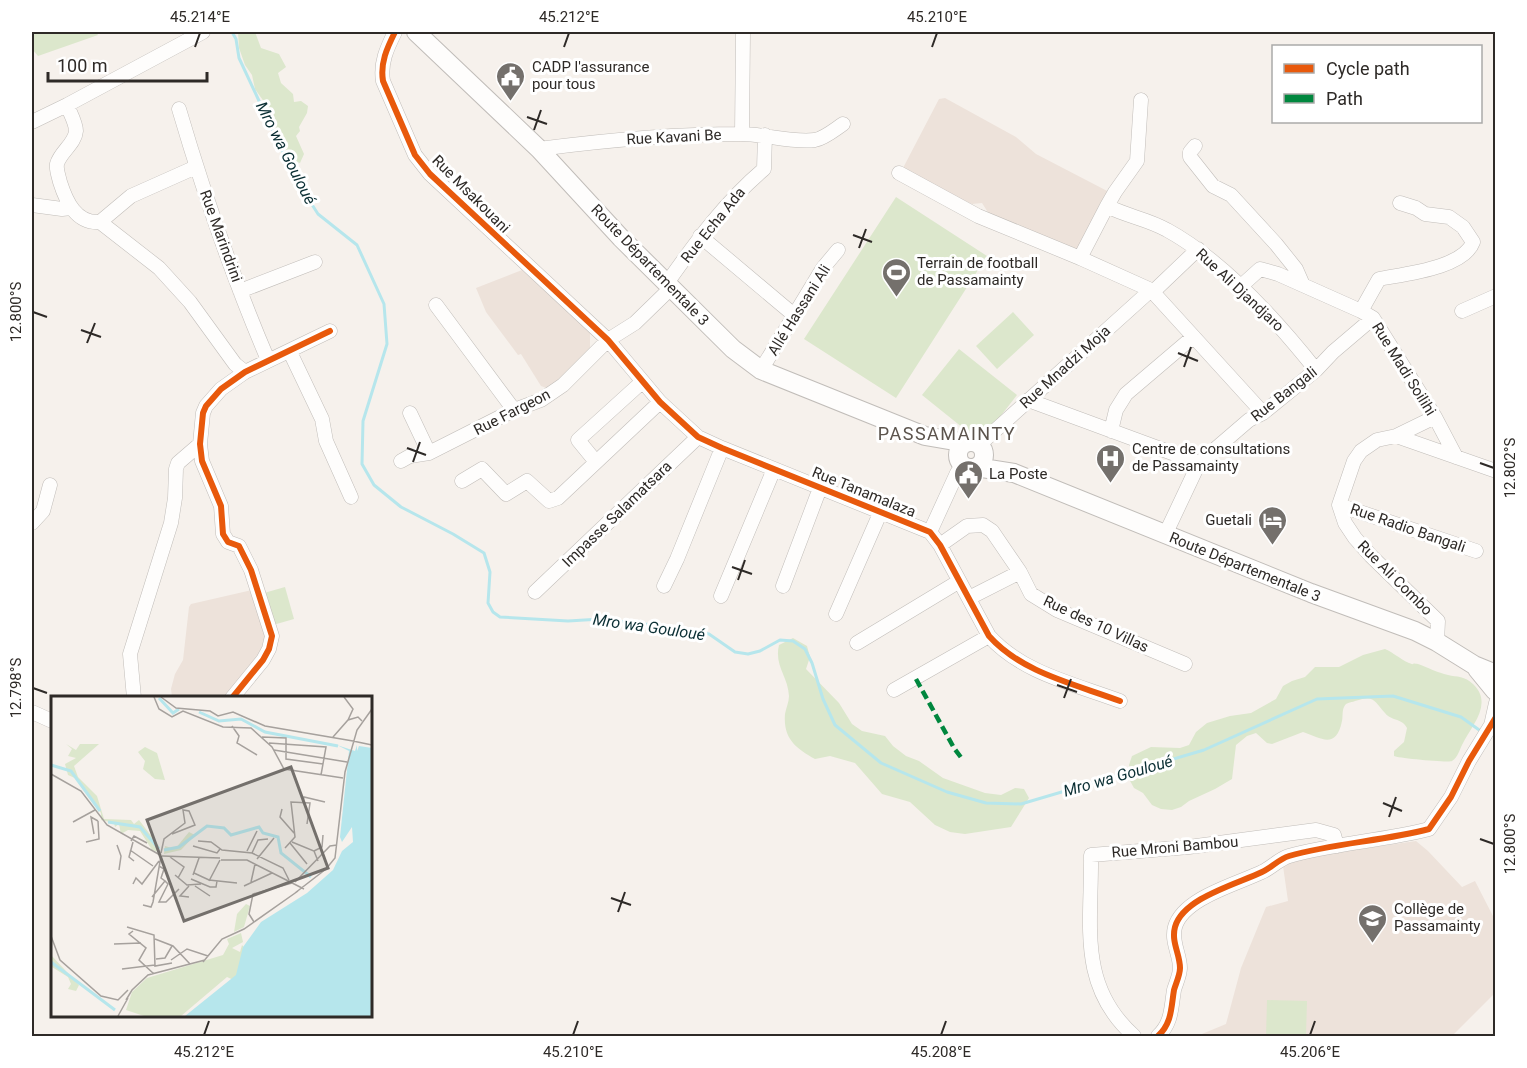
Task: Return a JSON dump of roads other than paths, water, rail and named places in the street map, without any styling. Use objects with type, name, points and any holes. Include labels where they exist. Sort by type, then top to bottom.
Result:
[{"type":"main road","name":"Route Départementale 3","points":[[416,32],[539,149],[621,238],[733,349],[761,370],[1165,535],[1311,593],[1415,631],[1474,665],[1496,674]]},
{"type":"main road","name":"Route Départementale 3","points":[[1474,665],[1496,692]]},
{"type":"street","points":[[32,122],[203,32]]},
{"type":"street","name":"Rue Msakouani","points":[[395,32],[382,63],[381,73],[415,155],[430,174],[608,340]]},
{"type":"street","name":"Rue Kavani Be","points":[[539,149],[653,136],[742,134],[743,32]]},
{"type":"street","points":[[1080,258],[1115,192],[1137,161],[1141,100]]},
{"type":"street","points":[[67,105],[76,129],[75,136],[57,164],[57,171],[65,199],[71,208],[92,223],[99,222],[131,196],[196,167]]},
{"type":"street","name":"Rue Marindrini","points":[[179,109],[196,167],[240,291],[268,360]]},
{"type":"street","points":[[742,134],[765,135],[790,140],[815,140],[826,136],[843,124]]},
{"type":"street","name":"Rue Echa Ada","points":[[608,340],[636,323],[669,285],[700,236],[744,186],[764,169],[765,135]]},
{"type":"street","points":[[1194,146],[1190,157],[1213,186],[1231,195],[1276,244],[1296,269],[1303,285]]},
{"type":"street","points":[[899,172],[978,216],[1151,290],[1263,413]]},
{"type":"street","points":[[1361,311],[1379,279],[1436,268],[1469,252],[1471,248],[1473,238],[1449,217],[1425,214],[1416,208],[1400,203]]},
{"type":"street","points":[[32,205],[71,208]]},
{"type":"street","name":"Rue Ali Djandjaro","points":[[1107,206],[1165,228],[1198,249],[1283,328],[1316,370]]},
{"type":"street","points":[[99,222],[159,268],[190,302],[235,364],[245,372]]},
{"type":"street","points":[[700,236],[794,315]]},
{"type":"street","name":"Rue Mnadzi Moja","points":[[930,532],[957,473],[971,456],[1028,400],[1151,290],[1155,290],[1198,249]]},
{"type":"street","name":"Allé Hassani Ali","points":[[761,370],[823,268],[838,250]]},
{"type":"street","points":[[240,291],[315,262]]},
{"type":"street","name":"Rue Madi Soilihi","points":[[1240,287],[1260,269],[1278,274],[1373,318],[1435,417],[1456,457]]},
{"type":"street","points":[[1462,311],[1496,296]]},
{"type":"street","points":[[436,305],[514,410]]},
{"type":"street","name":"Rue Bangali","points":[[1165,535],[1199,463],[1250,420],[1263,413],[1316,370],[1333,352],[1373,318]]},
{"type":"street","points":[[234,696],[263,660],[272,636],[251,570],[239,546],[225,539],[223,534],[221,506],[202,461],[200,444],[203,413],[221,388],[245,372],[330,331]]},
{"type":"street","points":[[1111,430],[1116,410],[1126,394],[1193,337]]},
{"type":"street","name":"Rue Tanamalaza","points":[[608,340],[660,402],[698,437],[930,532],[940,545],[989,636],[1010,655],[1029,667],[1120,701]]},
{"type":"street","name":"Rue Fargeon","points":[[401,461],[410,456],[429,453],[514,410],[541,400],[563,385],[608,340]]},
{"type":"street","points":[[290,352],[322,419],[326,441],[351,497]]},
{"type":"street","points":[[596,462],[578,440],[642,382]]},
{"type":"street","points":[[1028,400],[1199,463]]},
{"type":"street","points":[[462,481],[482,469],[506,494],[527,481],[549,501],[558,498],[660,402]]},
{"type":"street","points":[[410,412],[429,453]]},
{"type":"street","points":[[1339,505],[1354,461],[1362,451],[1377,440],[1396,436],[1435,417]]},
{"type":"street","points":[[1396,436],[1496,471]]},
{"type":"street","name":"Impasse Salamatsara","points":[[535,592],[698,437]]},
{"type":"street","points":[[134,696],[130,654],[171,523],[176,469],[178,463],[200,444]]},
{"type":"street","points":[[664,586],[722,448]]},
{"type":"street","points":[[721,596],[774,469]]},
{"type":"street","points":[[32,523],[43,511],[50,485]]},
{"type":"street","points":[[783,586],[820,488]]},
{"type":"street","name":"Rue Radio Bangali","points":[[1339,505],[1476,551]]},
{"type":"street","name":"Rue Ali Combo","points":[[1339,505],[1345,523],[1355,538],[1438,621],[1437,642]]},
{"type":"street","points":[[836,614],[881,511]]},
{"type":"street","name":"Rue des 10 Villas","points":[[940,545],[967,526],[983,525],[992,531],[1020,572],[1031,594],[1057,610],[1185,664]]},
{"type":"street","points":[[969,598],[1020,572]]},
{"type":"street","points":[[857,643],[958,582]]},
{"type":"street","points":[[894,690],[989,636]]},
{"type":"street","points":[[1158,1036],[1164,1031],[1172,1016],[1174,992],[1180,967],[1174,944],[1175,928],[1183,913],[1216,891],[1264,871],[1286,856],[1429,829],[1451,797],[1494,719],[1496,703]]},
{"type":"street","points":[[32,712],[51,721]]},
{"type":"street","name":"Rue Mroni Bambou","points":[[1134,1036],[1108,1008],[1095,978],[1090,908],[1090,855],[1141,849],[1189,847],[1316,830],[1334,835],[1337,846]]},
{"type":"waterway","name":"Mro wa Gouloué","points":[[232,32],[236,39],[239,58],[295,178],[318,214],[357,245],[384,304],[387,344],[363,421],[362,464],[374,485],[401,507],[484,553],[490,572],[488,603],[493,612],[500,617],[568,621],[601,619],[670,627],[709,634],[735,652],[748,654],[760,651],[780,640],[793,641],[805,649],[835,725],[881,763],[947,792],[986,803],[1021,804],[1204,750],[1317,699],[1393,696],[1461,717],[1482,732]]},
{"type":"place","name":"CADP l'assurance pour tous","points":[[511,102]]},
{"type":"place","name":"Terrain de football de Passamainty","points":[[896,298]]},
{"type":"place","name":"Centre de consultations de Passamainty","points":[[1111,484]]},
{"type":"place","name":"La Poste","points":[[968,500]]},
{"type":"place","name":"Guetali","points":[[1273,546]]},
{"type":"place","name":"Collège de Passamainty","points":[[1373,944]]},
{"type":"district","name":"PASSAMAINTY","points":[[947,433]]}]
